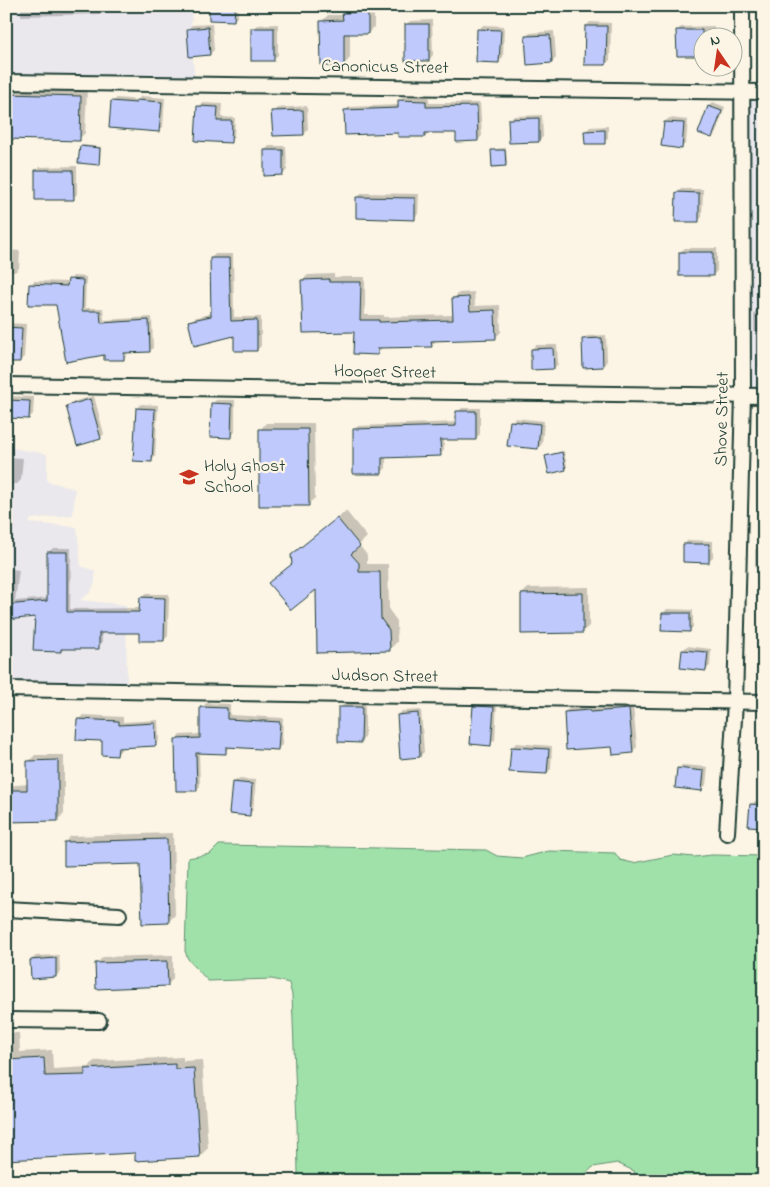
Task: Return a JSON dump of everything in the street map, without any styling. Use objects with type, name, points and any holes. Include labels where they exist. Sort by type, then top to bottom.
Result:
[{"type":"street","name":"Shove Street","points":[[726,833],[735,702],[744,395],[742,6]]},
{"type":"street","name":"Canonicus Street","points":[[6,82],[764,92]]},
{"type":"street","name":"Hooper Street","points":[[6,385],[764,396]]},
{"type":"street","name":"Judson Street","points":[[6,689],[764,702]]},
{"type":"street","points":[[6,909],[119,915]]},
{"type":"street","points":[[6,1020],[98,1021]]},
{"type":"shaded area","points":[[6,6],[192,6],[191,36],[195,82],[6,79]]},
{"type":"shaded area","points":[[764,96],[764,393],[743,391],[741,97]]},
{"type":"shaded area","points":[[6,447],[47,454],[47,481],[75,489],[73,515],[31,519],[29,523],[77,527],[81,566],[95,571],[95,582],[91,592],[80,600],[126,605],[127,687],[6,686]]},
{"type":"green space","points":[[219,845],[486,850],[497,856],[522,858],[549,851],[615,853],[620,860],[633,863],[673,855],[694,857],[712,855],[764,856],[764,1181],[638,1181],[634,1171],[617,1163],[593,1167],[578,1181],[296,1180],[298,1174],[297,1123],[292,995],[289,983],[272,979],[208,981],[188,959],[185,951],[188,858],[210,854]]},
{"type":"building","points":[[209,6],[235,6],[234,21],[209,20]]},
{"type":"building","points":[[368,12],[368,34],[344,34],[344,66],[321,66],[320,21],[343,20],[342,13]]},
{"type":"building","points":[[405,24],[429,24],[429,61],[405,61]]},
{"type":"building","points":[[585,26],[607,26],[606,65],[584,65]]},
{"type":"building","points":[[208,27],[210,55],[189,57],[187,29]]},
{"type":"building","points":[[251,28],[274,28],[274,61],[251,61]]},
{"type":"building","points":[[477,29],[501,30],[499,63],[476,62]]},
{"type":"building","points":[[676,30],[692,30],[692,56],[677,56]]},
{"type":"building","points":[[550,35],[552,63],[527,65],[525,36]]},
{"type":"building","points":[[6,94],[81,96],[80,141],[6,139]]},
{"type":"building","points":[[136,100],[162,102],[159,132],[109,128],[111,101],[136,103]]},
{"type":"building","points":[[398,100],[426,101],[426,107],[477,106],[478,141],[456,142],[456,133],[425,133],[425,137],[398,137],[398,133],[345,135],[344,110],[398,108]]},
{"type":"building","points":[[197,106],[218,107],[217,121],[232,121],[231,143],[195,141]]},
{"type":"building","points":[[708,106],[722,111],[712,138],[698,133]]},
{"type":"building","points":[[303,110],[304,135],[273,136],[271,111]]},
{"type":"building","points":[[539,118],[539,142],[509,143],[508,119]]},
{"type":"building","points":[[664,122],[684,123],[682,149],[661,146]]},
{"type":"building","points":[[605,130],[605,144],[585,144],[584,131]]},
{"type":"building","points":[[80,146],[100,148],[99,165],[78,163]]},
{"type":"building","points":[[264,150],[283,150],[283,175],[264,176]]},
{"type":"building","points":[[491,150],[505,150],[506,166],[492,167]]},
{"type":"building","points":[[35,170],[73,170],[74,200],[35,200]]},
{"type":"building","points":[[676,192],[699,193],[699,222],[675,222]]},
{"type":"building","points":[[356,197],[415,198],[415,220],[356,218]]},
{"type":"building","points":[[679,252],[713,252],[713,276],[679,276]]},
{"type":"building","points":[[210,258],[229,258],[231,321],[257,320],[257,351],[234,351],[234,336],[194,346],[188,321],[211,316]]},
{"type":"building","points":[[68,279],[83,280],[82,311],[100,311],[101,323],[149,320],[150,352],[124,353],[124,360],[104,360],[104,355],[66,362],[56,305],[28,305],[29,284],[67,286]]},
{"type":"building","points":[[329,279],[329,282],[361,282],[360,320],[379,320],[379,322],[453,320],[452,298],[469,297],[470,311],[495,310],[496,339],[431,341],[432,347],[378,348],[378,355],[353,354],[354,332],[303,333],[301,280]]},
{"type":"building","points":[[6,327],[22,328],[20,362],[6,362]]},
{"type":"building","points":[[602,338],[603,367],[583,368],[582,339]]},
{"type":"building","points":[[553,348],[554,369],[531,370],[531,349]]},
{"type":"building","points":[[90,399],[101,439],[77,446],[66,406]]},
{"type":"building","points":[[6,400],[30,401],[29,419],[6,418]]},
{"type":"building","points":[[211,403],[232,404],[231,438],[210,437]]},
{"type":"building","points":[[136,408],[155,409],[152,462],[133,461]]},
{"type":"building","points":[[456,411],[476,411],[476,440],[440,440],[441,456],[382,458],[382,474],[353,474],[353,429],[456,426]]},
{"type":"building","points":[[510,421],[540,424],[538,449],[507,446]]},
{"type":"building","points":[[259,429],[308,429],[309,506],[259,506]]},
{"type":"building","points":[[562,452],[566,470],[549,474],[545,456]]},
{"type":"building","points":[[337,518],[360,546],[351,554],[359,563],[359,572],[380,572],[381,619],[389,630],[390,651],[317,653],[316,590],[291,610],[268,583],[292,564],[291,555]]},
{"type":"building","points":[[683,544],[709,544],[709,563],[683,562]]},
{"type":"building","points":[[47,552],[67,552],[67,612],[139,612],[140,597],[165,598],[164,641],[139,641],[139,633],[99,633],[99,649],[61,649],[61,652],[33,651],[35,617],[6,620],[6,605],[47,601]]},
{"type":"building","points":[[583,593],[583,633],[521,634],[521,594]]},
{"type":"building","points":[[662,613],[690,613],[690,632],[661,631]]},
{"type":"building","points":[[682,650],[708,652],[706,671],[680,668]]},
{"type":"building","points":[[473,706],[494,707],[491,746],[470,744]]},
{"type":"building","points":[[200,707],[227,708],[227,719],[280,722],[278,750],[226,747],[226,754],[196,753],[197,791],[176,791],[175,739],[200,738]]},
{"type":"building","points":[[338,707],[362,707],[361,743],[338,742]]},
{"type":"building","points":[[629,709],[633,753],[613,755],[612,747],[566,750],[564,712]]},
{"type":"building","points":[[418,713],[420,757],[400,759],[397,715]]},
{"type":"building","points":[[77,719],[119,721],[119,725],[155,723],[156,746],[118,748],[117,756],[102,755],[102,741],[76,740]]},
{"type":"building","points":[[511,747],[549,749],[547,774],[509,772]]},
{"type":"building","points":[[58,760],[58,821],[6,822],[6,790],[27,790],[27,761]]},
{"type":"building","points":[[677,768],[704,771],[702,791],[675,788]]},
{"type":"building","points":[[232,782],[252,784],[250,816],[229,814]]},
{"type":"building","points":[[750,804],[764,805],[764,827],[748,826]]},
{"type":"building","points":[[167,839],[169,923],[142,924],[140,864],[64,866],[64,842]]},
{"type":"building","points":[[56,958],[56,977],[31,979],[30,960]]},
{"type":"building","points":[[167,961],[168,986],[96,989],[95,963]]},
{"type":"building","points":[[44,1058],[45,1076],[85,1075],[85,1069],[175,1064],[175,1069],[194,1068],[200,1157],[135,1161],[135,1153],[6,1160],[6,1060]]},
{"type":"place","name":"Holy Ghost School","points":[[189,477]]}]
